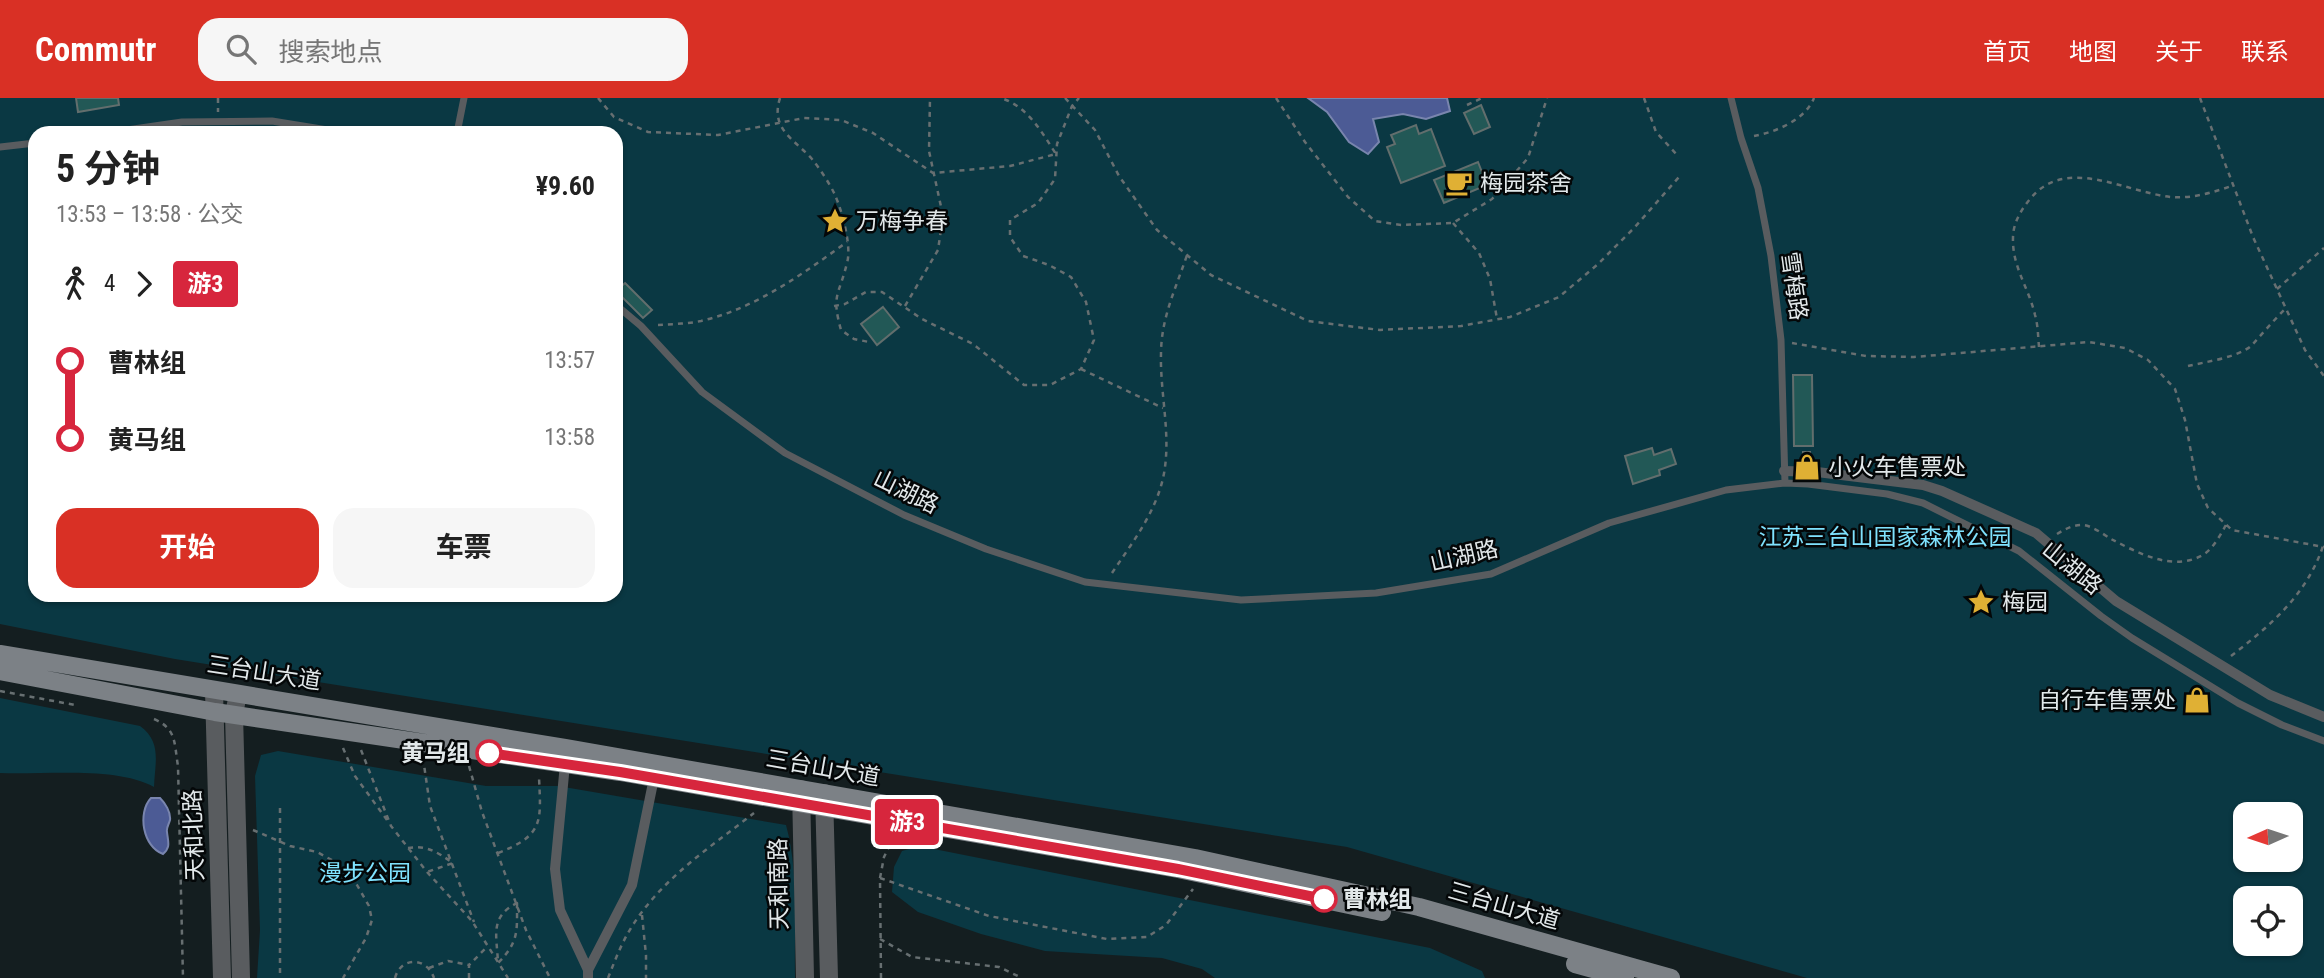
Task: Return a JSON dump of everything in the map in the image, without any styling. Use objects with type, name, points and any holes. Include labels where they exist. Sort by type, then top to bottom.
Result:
[{"type":"main road","name":"三台山大道","points":[[0,654],[238,694],[824,801],[1195,858],[1419,907],[1671,978]]},
{"type":"main road","name":"三台山大道","points":[[0,671],[215,712],[565,764],[773,799],[802,797]]},
{"type":"main road","name":"三台山大道","points":[[824,801],[902,821],[1203,874],[1424,920],[1625,978]]},
{"type":"street","points":[[1784,471],[1817,472],[1923,485],[1942,491],[2046,539],[2116,601],[2270,695],[2324,717]]},
{"type":"street","name":"天和北路","points":[[214,691],[222,978]]},
{"type":"street","name":"天和北路","points":[[238,694],[234,714],[241,978]]},
{"type":"street","points":[[565,764],[555,869],[560,910],[588,974]]},
{"type":"street","points":[[588,974],[632,885],[653,778]]},
{"type":"street","name":"天和南路","points":[[802,797],[805,978]]},
{"type":"street","name":"天和南路","points":[[824,801],[830,978]]},
{"type":"lane","points":[[458,126],[464,98]]},
{"type":"lane","name":"雪梅路","points":[[1731,98],[1758,188],[1771,256],[1781,340],[1785,483]]},
{"type":"lane","points":[[154,126],[182,122],[258,121],[295,126]]},
{"type":"lane","points":[[0,147],[28,144]]},
{"type":"lane","name":"山湖路","points":[[623,311],[702,392],[785,453],[904,514],[986,549],[1085,582],[1241,600],[1376,593],[1491,574],[1609,523],[1726,491],[1785,483],[1888,494],[1923,503],[2020,551],[2133,638],[2238,703],[2282,725],[2324,741]]},
{"type":"path","points":[[598,98],[614,117],[648,132],[718,135],[804,118],[841,120],[873,133],[933,173],[1010,166],[1056,154]]},
{"type":"path","points":[[780,98],[777,109],[784,134],[812,160],[834,194],[844,223],[848,261],[838,286],[834,306],[841,330],[853,338],[869,342]]},
{"type":"path","points":[[905,306],[939,250],[943,216],[929,151],[930,98]]},
{"type":"path","points":[[1001,98],[1014,102],[1035,121],[1056,154]]},
{"type":"path","points":[[1065,98],[1095,130],[1119,176],[1157,230],[1211,275],[1308,321],[1380,330],[1461,326],[1510,317],[1559,297],[1597,265],[1679,177]]},
{"type":"path","points":[[834,306],[845,304],[866,292],[882,292],[922,319],[973,344],[1024,385],[1050,385],[1081,369],[1094,340],[1086,302],[1071,277],[1049,265],[1023,256],[1010,237],[1010,220],[1038,203],[1055,179],[1057,144],[1072,106],[1079,98]]},
{"type":"path","points":[[1276,98],[1305,142],[1348,197],[1375,221],[1401,225],[1452,223],[1492,199],[1528,158],[1547,98]]},
{"type":"path","points":[[1467,105],[1482,98]]},
{"type":"path","points":[[1644,98],[1656,132],[1678,156]]},
{"type":"path","points":[[1741,138],[1780,129],[1798,117],[1814,98]]},
{"type":"path","points":[[2200,98],[2253,237],[2305,350],[2324,376]]},
{"type":"path","points":[[2039,347],[2035,313],[2015,262],[2012,236],[2019,212],[2038,190],[2058,178],[2080,177],[2174,197],[2214,193],[2234,185]]},
{"type":"path","points":[[1452,223],[1479,253],[1490,279],[1497,319]]},
{"type":"path","points":[[640,327],[700,321],[750,304],[793,281],[846,242]]},
{"type":"path","points":[[2277,289],[2324,248]]},
{"type":"path","points":[[1105,584],[1151,513],[1165,468],[1165,408],[1160,354],[1164,318],[1187,255]]},
{"type":"path","points":[[2188,366],[2237,353],[2251,346],[2266,326],[2286,308]]},
{"type":"path","points":[[1781,340],[1866,356],[1914,356],[2089,342],[2125,348],[2148,360],[2175,389],[2180,399],[2197,484],[2208,508],[2232,530],[2324,546],[2303,587],[2281,615],[2219,665]]},
{"type":"path","points":[[1081,369],[1165,408]]},
{"type":"path","points":[[2046,539],[2069,527],[2085,524],[2139,554],[2178,562],[2203,555],[2215,545],[2226,525]]},
{"type":"path","points":[[0,691],[77,705]]},
{"type":"path","points":[[153,719],[164,723],[173,734],[178,765],[183,978]]},
{"type":"path","points":[[335,730],[355,776],[427,873],[477,928],[508,978]]},
{"type":"path","points":[[355,733],[391,826]]},
{"type":"path","points":[[421,743],[430,806],[477,928]]},
{"type":"path","points":[[464,749],[482,812],[526,930],[550,978]]},
{"type":"path","points":[[498,853],[533,834],[540,818],[538,760]]},
{"type":"path","points":[[608,978],[628,933],[669,880],[773,799]]},
{"type":"path","points":[[280,807],[280,978]]},
{"type":"path","points":[[881,978],[880,878],[884,858],[902,821]]},
{"type":"path","points":[[237,823],[290,846],[317,852],[340,864],[358,885],[369,906],[372,920],[366,938],[343,978]]},
{"type":"path","points":[[408,848],[422,846],[434,850],[453,863]]},
{"type":"path","points":[[427,873],[453,863]]},
{"type":"path","points":[[880,878],[989,915],[1107,939],[1147,937],[1166,925],[1203,874]]},
{"type":"path","points":[[498,962],[509,951],[516,938],[517,903]]},
{"type":"path","points":[[498,962],[496,922],[503,910],[517,903]]},
{"type":"path","points":[[642,915],[646,978]]},
{"type":"path","points":[[880,939],[912,957],[999,967],[1022,978]]},
{"type":"path","points":[[469,978],[469,965],[488,946]]},
{"type":"path","points":[[395,978],[400,967],[412,961],[418,961],[429,968],[434,978]]},
{"type":"path","points":[[429,968],[449,961],[469,965]]},
{"type":"green space","name":"江苏三台山国家森林公园","points":[[0,98],[2324,98],[2324,978],[1807,978],[1347,847],[175,659],[0,624]]},
{"type":"green space","points":[[0,698],[140,726],[152,739],[156,753],[154,787],[139,780],[100,774],[0,773]]},
{"type":"green space","name":"漫步公园","points":[[278,751],[486,786],[558,786],[786,825],[793,861],[795,978],[257,978],[260,930],[255,776],[261,755]]},
{"type":"green space","points":[[919,846],[1430,948],[1482,971],[1485,978],[1215,978],[1202,969],[1162,958],[1045,951],[981,934],[918,912],[892,892],[894,867],[902,851]]},
{"type":"water","points":[[1308,98],[1447,98],[1450,111],[1426,119],[1403,114],[1373,119],[1379,142],[1368,154],[1349,142],[1327,112]]},
{"type":"water","points":[[151,798],[160,798],[170,814],[168,847],[163,854],[151,844],[144,829],[144,812]]},
{"type":"building","points":[[76,98],[118,98],[119,105],[78,112]]},
{"type":"building","points":[[1481,105],[1490,127],[1474,134],[1464,113]]},
{"type":"building","points":[[1416,125],[1419,134],[1431,129],[1445,166],[1401,183],[1387,147],[1395,144],[1391,135]]},
{"type":"building","points":[[1478,162],[1487,185],[1444,203],[1434,180]]},
{"type":"building","points":[[625,283],[652,310],[643,318],[623,298]]},
{"type":"building","points":[[883,307],[899,327],[877,345],[861,324]]},
{"type":"building","points":[[1793,375],[1812,375],[1813,446],[1794,446]]},
{"type":"building","points":[[1652,448],[1654,455],[1671,449],[1676,464],[1659,470],[1660,475],[1633,484],[1625,456]]},
{"type":"building","points":[[1803,452],[1810,452],[1810,469],[1803,469]]},
{"type":"building","points":[[2197,696],[2203,700],[2198,709],[2191,705]]},
{"type":"bus line","name":"游3","points":[[489,753],[620,772],[1178,869],[1324,899]]},
{"type":"place","name":"梅园茶舍","points":[[1459,183]]},
{"type":"place","name":"万梅争春","points":[[835,221]]},
{"type":"place","name":"小火车售票处","points":[[1807,467]]},
{"type":"place","name":"梅园","points":[[1981,602]]},
{"type":"place","name":"自行车售票处","points":[[2197,700]]},
{"type":"place","name":"黄马组","points":[[489,753]]},
{"type":"place","name":"曹林组","points":[[1324,899]]}]
